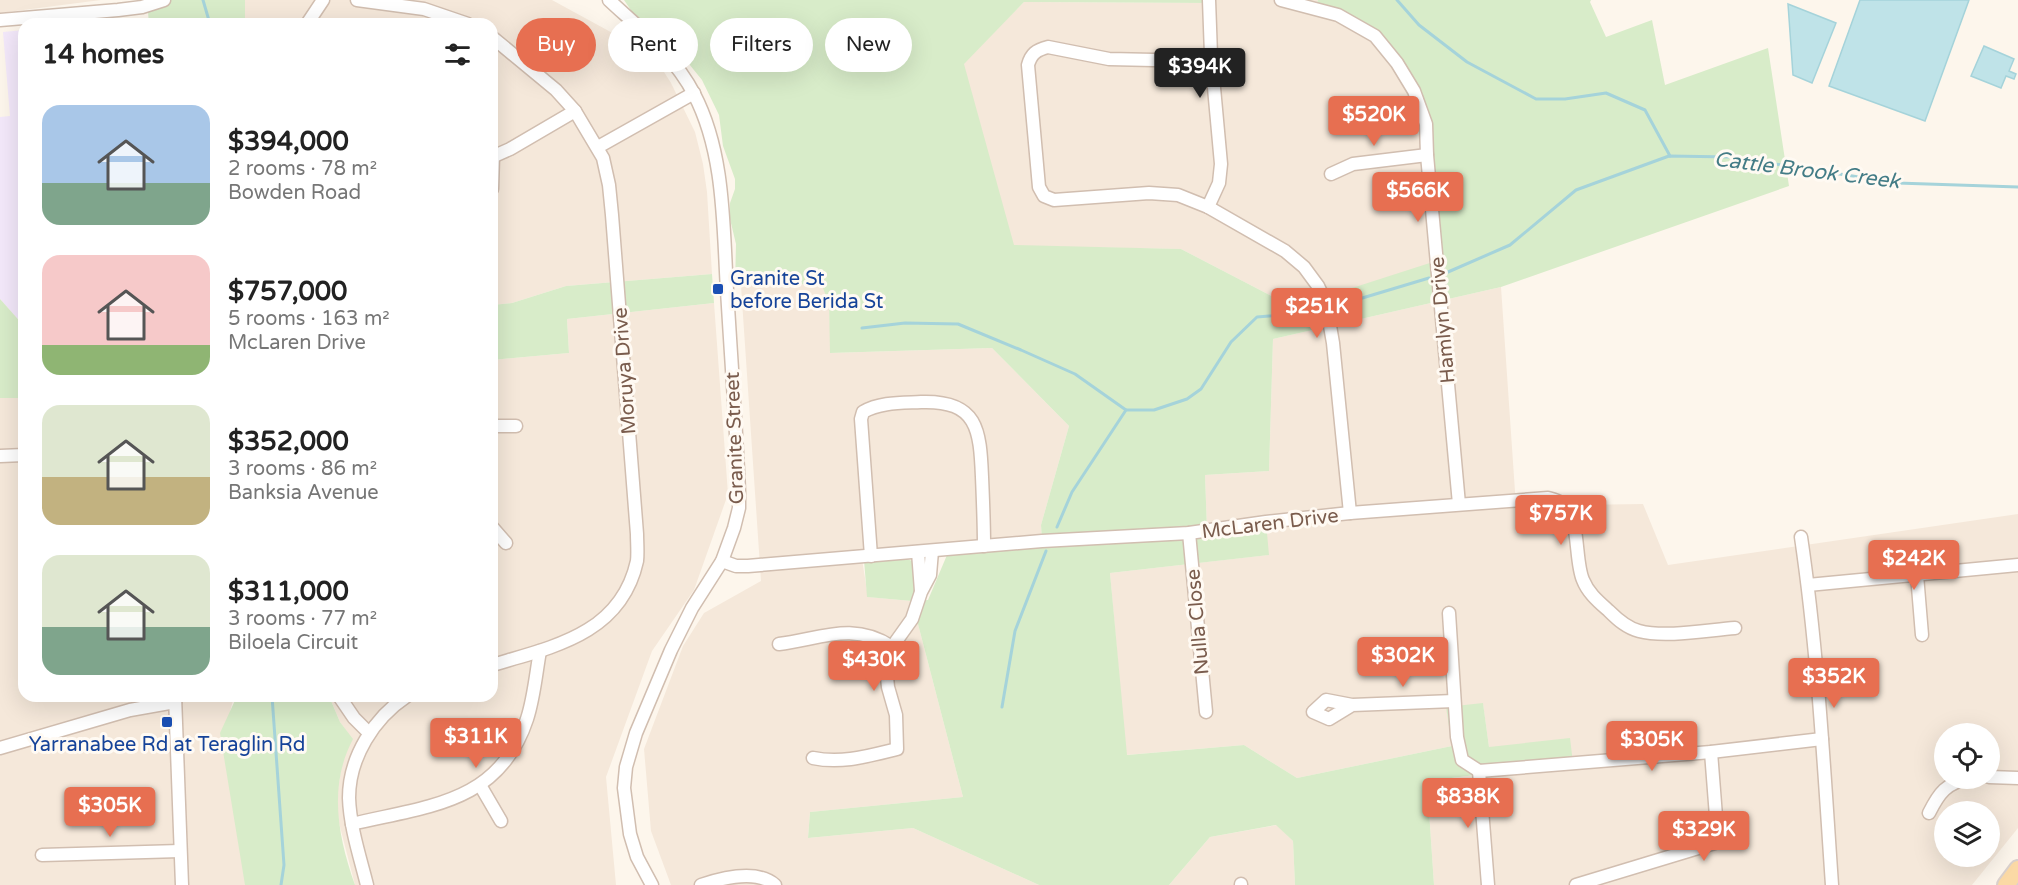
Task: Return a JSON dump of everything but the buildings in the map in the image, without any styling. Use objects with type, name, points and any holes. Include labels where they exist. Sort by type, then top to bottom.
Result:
[{"type":"main road","points":[[2006,885],[2018,869]]},
{"type":"street","points":[[24,18],[142,7],[164,0]]},
{"type":"street","points":[[311,18],[323,0]]},
{"type":"street","points":[[357,0],[424,9],[450,18]]},
{"type":"street","name":"Granite Street","points":[[609,0],[667,54],[694,93],[709,128],[722,211],[738,471],[739,508],[722,561],[692,608],[671,650],[636,733],[626,767],[624,788],[630,834],[637,857],[652,885]]},
{"type":"street","points":[[1208,207],[1219,183],[1221,164],[1211,55],[1209,0]]},
{"type":"street","name":"Hamlyn Drive","points":[[1281,0],[1338,15],[1375,36],[1397,63],[1414,91],[1426,124],[1459,504]]},
{"type":"street","points":[[0,20],[18,18]]},
{"type":"street","name":"Moruya Drive","points":[[498,42],[556,90],[575,111],[598,147],[606,169],[611,205],[637,534],[637,560],[630,583],[621,600],[609,615],[569,641],[498,663]]},
{"type":"street","points":[[1211,55],[1154,60],[1109,59],[1048,47],[1038,50],[1030,57],[1028,65],[1039,187],[1044,196],[1054,200],[1149,193],[1178,195],[1208,207],[1285,251],[1304,267],[1318,286],[1326,303],[1333,343],[1350,513]]},
{"type":"street","points":[[598,147],[694,93]]},
{"type":"street","points":[[498,155],[575,111]]},
{"type":"street","points":[[1331,174],[1353,164],[1427,155]]},
{"type":"street","points":[[871,556],[861,419],[863,412],[881,405],[941,402],[960,410],[973,422],[981,444],[984,546]]},
{"type":"street","points":[[498,426],[516,426]]},
{"type":"street","points":[[0,456],[18,455]]},
{"type":"street","name":"McLaren Drive","points":[[722,561],[736,566],[748,566],[1042,541],[1189,533],[1350,513],[1548,498],[1563,503],[1571,514],[1578,564],[1583,581],[1592,595],[1621,623],[1637,631],[1654,634],[1735,628]]},
{"type":"street","name":"Nulla Close","points":[[1189,533],[1206,712]]},
{"type":"street","points":[[498,534],[506,543]]},
{"type":"street","points":[[1801,537],[1808,585],[1822,739],[1832,885]]},
{"type":"street","points":[[813,759],[830,762],[849,760],[897,749],[896,715],[886,677],[886,667],[892,647],[912,619],[921,592],[930,575],[932,551]]},
{"type":"street","points":[[918,552],[921,592]]},
{"type":"street","points":[[1808,585],[2018,565]]},
{"type":"street","points":[[1917,575],[1922,635]]},
{"type":"street","points":[[1449,613],[1457,737],[1462,760],[1479,771],[1711,752],[1822,739]]},
{"type":"street","points":[[779,644],[797,642],[829,633],[857,633],[880,639],[892,647]]},
{"type":"street","points":[[352,824],[438,804],[459,797],[480,786],[509,755],[528,718],[540,651]]},
{"type":"street","points":[[1352,705],[1454,701]]},
{"type":"street","points":[[0,748],[163,702]]},
{"type":"street","points":[[175,702],[182,885]]},
{"type":"street","points":[[343,702],[354,718],[369,733]]},
{"type":"street","points":[[367,885],[352,824],[349,797],[352,775],[369,733],[382,716],[400,702]]},
{"type":"street","points":[[1576,885],[1590,883],[1718,842],[1711,752]]},
{"type":"street","points":[[1479,771],[1488,885]]},
{"type":"street","points":[[2000,777],[2018,777]]},
{"type":"street","points":[[480,786],[501,820]]},
{"type":"street","points":[[1929,813],[1937,796],[1945,789]]},
{"type":"street","points":[[42,855],[180,852]]},
{"type":"street","points":[[701,885],[754,876],[769,879],[775,885]]},
{"type":"shaded area","points":[[0,0],[101,0],[0,13]]},
{"type":"shaded area","points":[[245,0],[552,0],[585,18],[516,18],[516,72],[596,72],[596,24],[608,31],[608,72],[664,72],[695,132],[707,192],[712,274],[566,286],[512,303],[498,304],[498,18],[245,18]]},
{"type":"shaded area","points":[[1209,0],[1318,0],[1314,8],[1375,36],[1397,63],[1426,124],[1437,262],[1293,307],[1181,249],[1013,246],[963,64],[1024,2],[1208,3]]},
{"type":"shaded area","points":[[18,31],[18,319],[0,299],[0,117],[10,116],[3,32]]},
{"type":"shaded area","points":[[823,278],[829,304],[831,353],[992,348],[1069,426],[1041,525],[1042,541],[861,553],[868,597],[912,601],[963,797],[810,812],[808,838],[913,828],[1039,885],[671,885],[651,831],[644,749],[683,646],[704,613],[761,581],[741,286]]},
{"type":"shaded area","points":[[1501,287],[1516,506],[1643,504],[1668,565],[2018,514],[2018,828],[2000,850],[2000,801],[1934,801],[1934,867],[1987,867],[1972,885],[1434,885],[1427,781],[1573,763],[1489,747],[1483,704],[1452,746],[1297,778],[1244,745],[1126,755],[1110,573],[1268,555],[1207,529],[1205,475],[1269,471],[1273,339]]},
{"type":"shaded area","points":[[714,303],[728,494],[694,590],[652,651],[606,777],[616,885],[355,885],[339,823],[336,801],[343,757],[352,739],[340,722],[332,702],[498,702],[498,359],[569,353],[567,319]]},
{"type":"shaded area","points":[[18,394],[18,702],[232,702],[230,712],[258,885],[0,885],[0,396]]},
{"type":"shaded area","points":[[1277,825],[1293,841],[1295,885],[1169,885],[1210,837]]},
{"type":"green space","points":[[147,0],[245,0],[245,18],[148,18]]},
{"type":"green space","points":[[624,0],[1209,0],[1208,3],[1024,2],[964,64],[1014,245],[1181,249],[1293,307],[1436,261],[1427,155],[1414,91],[1375,36],[1314,9],[1318,0],[1591,0],[1606,37],[1652,20],[1665,85],[1768,48],[1789,186],[1501,287],[1273,339],[1269,471],[1205,475],[1207,529],[1266,522],[1269,555],[1110,573],[1127,755],[1244,745],[1297,778],[1452,746],[1446,707],[1483,703],[1489,747],[1570,738],[1573,763],[1427,781],[1434,885],[1295,885],[1293,841],[1276,825],[1210,837],[1169,885],[1039,885],[913,828],[808,838],[810,812],[963,797],[912,601],[867,597],[864,560],[904,558],[915,562],[916,595],[913,601],[928,600],[947,555],[1042,541],[1041,525],[1069,426],[992,348],[830,353],[829,304],[823,288],[811,284],[735,285],[736,244],[730,219],[730,203],[735,189],[735,179],[723,146],[719,115],[702,80],[696,72],[698,72],[698,18],[636,18]]},
{"type":"green space","points":[[712,274],[714,303],[567,319],[569,353],[498,359],[498,304],[512,303],[566,286]]},
{"type":"green space","points":[[0,299],[18,319],[18,398],[0,398]]},
{"type":"green space","points":[[234,702],[332,702],[340,722],[353,739],[340,775],[338,812],[344,849],[355,885],[245,885],[220,733]]},
{"type":"water","points":[[1860,0],[1969,0],[1925,121],[1829,86]]},
{"type":"water","points":[[1788,4],[1836,23],[1812,83],[1793,75]]},
{"type":"water","points":[[1984,46],[2014,59],[2009,71],[2016,74],[2014,79],[2006,76],[2001,88],[1971,76]]},
{"type":"waterway","points":[[203,0],[208,18]]},
{"type":"waterway","points":[[1397,0],[1419,25],[1467,62],[1536,99],[1565,99],[1606,93],[1645,110],[1670,156]]},
{"type":"waterway","name":"Cattle Brook Creek","points":[[1448,272],[1510,245],[1576,190],[1669,156],[1731,157],[1897,183],[2018,187]]},
{"type":"waterway","name":"Cattle Brook Creek","points":[[1339,305],[1429,278]]},
{"type":"waterway","name":"Cattle Brook Creek","points":[[1057,527],[1072,492],[1126,410],[1154,410],[1187,399],[1201,389],[1231,342],[1257,317],[1317,312]]},
{"type":"waterway","name":"Cattle Brook Creek","points":[[862,328],[905,323],[958,324],[1075,374],[1126,410]]},
{"type":"waterway","name":"Cattle Brook Creek","points":[[1002,707],[1015,631],[1046,551]]},
{"type":"waterway","points":[[272,702],[284,865],[281,885]]},
{"type":"place","name":"Granite St before Berida St","points":[[718,289]]},
{"type":"place","name":"Yarranabee Rd at Teraglin Rd","points":[[167,722]]}]
